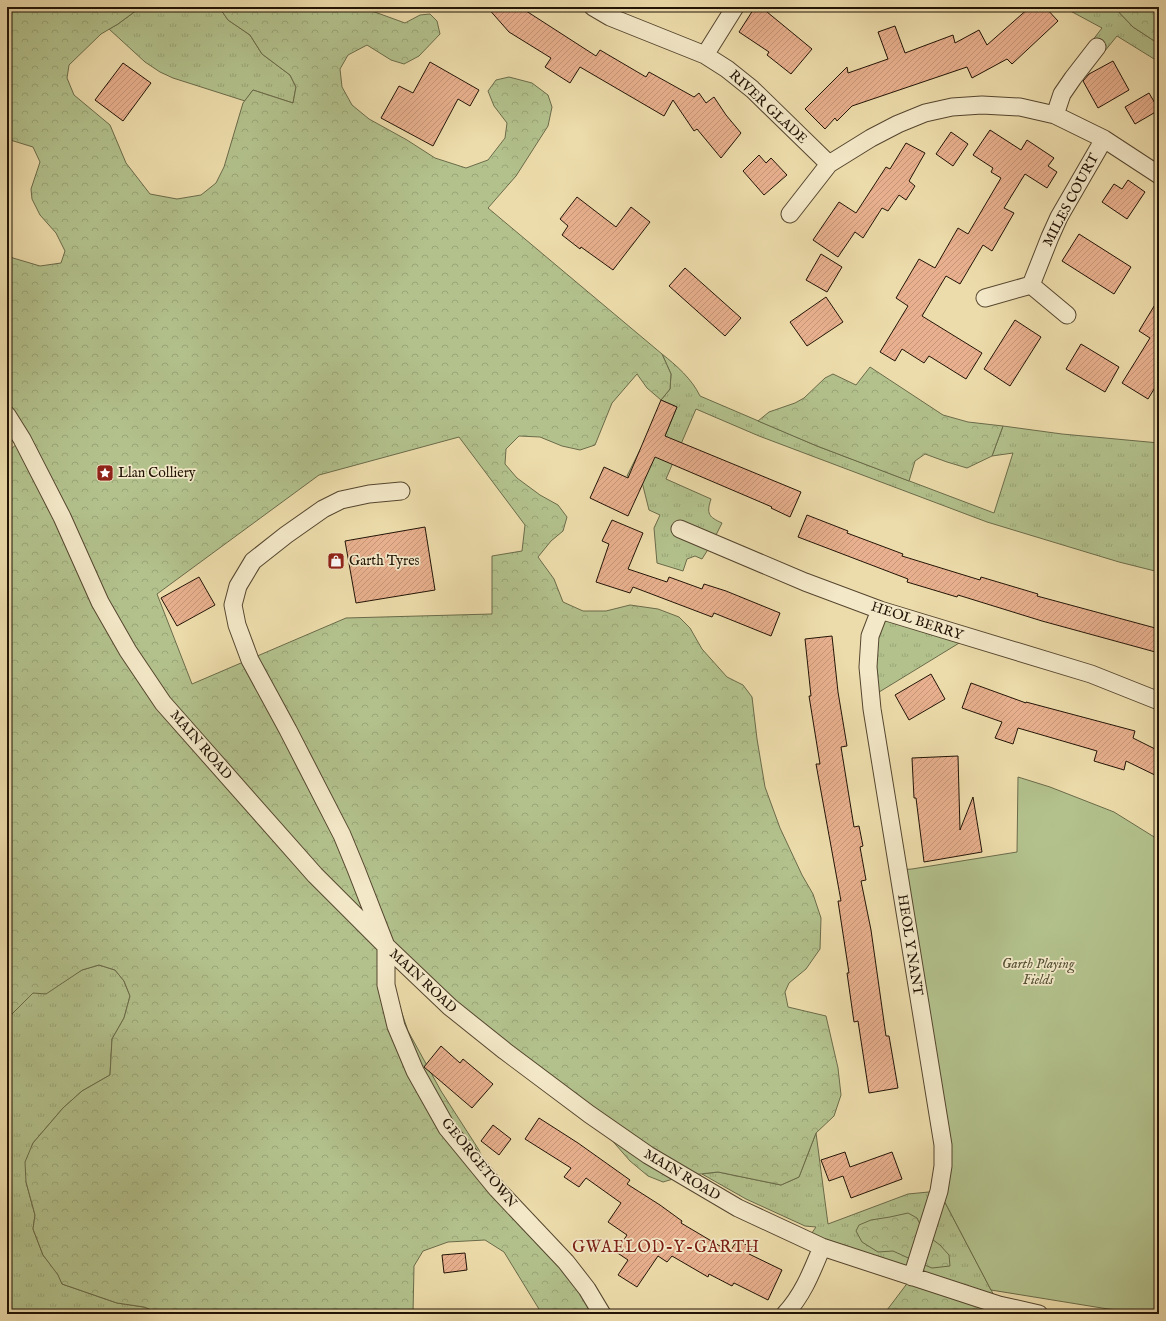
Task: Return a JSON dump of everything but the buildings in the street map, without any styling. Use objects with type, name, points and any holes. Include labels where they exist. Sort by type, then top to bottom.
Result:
[{"type":"street","name":"RIVER GLADE","points":[[593,7],[616,20],[705,55],[727,69],[752,89],[829,164]]},
{"type":"street","points":[[705,55],[735,7]]},
{"type":"street","points":[[1055,115],[1062,94],[1097,47]]},
{"type":"street","points":[[790,214],[829,164],[871,138],[898,124],[925,113],[952,107],[982,105],[1020,107],[1055,115],[1104,139],[1159,175]]},
{"type":"street","name":"MILES COURT","points":[[1031,285],[1059,217],[1104,139]]},
{"type":"street","points":[[986,298],[1031,285],[1067,315]]},
{"type":"street","name":"MAIN ROAD","points":[[7,415],[22,439],[62,517],[100,602],[128,650],[163,702],[315,875],[386,946],[456,1012],[589,1114],[648,1155],[738,1208],[822,1247],[999,1305],[1039,1314]]},
{"type":"street","points":[[386,946],[342,835],[250,660],[237,625],[234,605],[238,586],[253,561],[323,509],[341,500],[369,494],[401,491]]},
{"type":"street","name":"HEOL BERRY","points":[[680,529],[805,582],[880,610],[1091,674],[1159,701]]},
{"type":"street","name":"HEOL Y NANT","points":[[880,610],[870,636],[868,666],[872,709],[943,1145],[943,1166],[939,1191],[912,1277]]},
{"type":"street","name":"GEORGETOWN","points":[[386,946],[386,985],[396,1026],[414,1071],[447,1128],[497,1189],[566,1262],[588,1289],[602,1314]]},
{"type":"street","points":[[785,1314],[795,1303],[810,1278],[822,1247]]},
{"type":"green space","points":[[7,7],[141,7],[118,24],[101,34],[69,65],[67,78],[74,95],[110,125],[126,163],[150,194],[177,199],[201,195],[216,183],[224,167],[243,103],[253,90],[293,103],[296,87],[290,75],[262,54],[250,35],[228,20],[219,7],[361,7],[405,23],[420,15],[430,14],[437,21],[440,34],[419,56],[404,64],[391,60],[367,45],[348,55],[340,69],[342,87],[352,105],[369,119],[407,140],[435,158],[466,168],[488,160],[505,138],[507,123],[494,106],[488,91],[496,80],[509,77],[532,83],[548,95],[552,107],[548,126],[516,176],[488,208],[662,354],[671,374],[670,389],[661,400],[647,388],[637,374],[612,403],[595,445],[580,450],[562,446],[540,437],[519,436],[506,449],[505,464],[517,478],[540,495],[558,505],[567,517],[563,531],[551,541],[538,557],[554,579],[563,602],[583,611],[606,611],[630,605],[658,609],[679,617],[690,628],[702,649],[727,677],[743,685],[752,697],[765,787],[780,828],[802,875],[813,894],[821,918],[820,949],[806,969],[789,983],[785,992],[788,1007],[826,1016],[838,1068],[841,1095],[834,1116],[816,1133],[799,1177],[781,1185],[718,1172],[683,1176],[663,1182],[648,1176],[630,1161],[589,1114],[386,947],[393,987],[408,1031],[441,1091],[479,1150],[488,1172],[602,1314],[542,1314],[504,1252],[485,1240],[448,1242],[423,1251],[414,1266],[413,1314],[315,1314],[308,1311],[300,1314],[162,1314],[144,1307],[117,1303],[62,1284],[58,1275],[43,1255],[33,1229],[35,1215],[26,1182],[25,1162],[33,1143],[63,1108],[82,1091],[110,1075],[112,1039],[124,1018],[130,996],[124,981],[115,970],[99,965],[82,970],[46,994],[33,993],[12,1014],[7,1022],[7,453],[22,439],[7,415],[7,254],[13,258],[40,266],[61,263],[65,251],[56,233],[40,215],[32,199],[31,189],[40,162],[33,147],[7,139]],"holes":[[[459,437],[525,525],[522,551],[492,556],[492,614],[346,618],[192,684],[157,594],[319,475]]]},
{"type":"green space","points":[[141,7],[219,7],[228,20],[250,35],[262,54],[290,75],[296,87],[293,103],[253,90],[245,101],[173,78],[160,72],[145,62],[109,29]]},
{"type":"green space","points":[[1063,7],[1114,7],[1133,27],[1159,44],[1159,62],[1117,36],[1104,52],[1092,41],[1102,28]]},
{"type":"green space","points":[[1114,7],[1159,7],[1159,44],[1133,27]]},
{"type":"green space","points":[[662,354],[688,378],[700,396],[817,446],[994,513],[1013,453],[992,456],[1003,426],[1062,434],[1159,443],[1159,572],[1119,562],[987,522],[759,436],[696,409],[666,479],[711,499],[709,512],[711,517],[722,523],[702,559],[695,556],[687,559],[683,571],[657,563],[654,528],[660,515],[649,510],[642,482],[627,476],[641,448],[657,455],[677,407],[661,400],[670,389],[671,374]]},
{"type":"green space","points":[[870,367],[943,415],[968,422],[1003,426],[992,456],[967,468],[925,454],[915,461],[909,481],[817,446],[758,421],[769,412],[795,403],[804,398],[825,378],[833,374],[856,385]]},
{"type":"green space","points":[[880,610],[969,637],[871,697]]},
{"type":"green space","name":"Garth Playing Fields","points":[[1018,777],[1050,787],[1114,812],[1159,840],[1159,1313],[1108,1309],[991,1290],[939,1191],[943,1166],[898,870],[1017,852]]},
{"type":"green space","points":[[99,965],[115,970],[124,981],[130,996],[124,1018],[112,1039],[110,1075],[82,1091],[63,1108],[33,1143],[26,1182],[35,1215],[33,1229],[43,1255],[59,1275],[62,1284],[117,1303],[144,1307],[162,1314],[7,1314],[7,1022],[12,1014],[33,993],[65,980],[82,970]]},
{"type":"green space","points":[[816,1133],[828,1224],[908,1194],[939,1191],[999,1305],[807,1240],[816,1227],[805,1226],[746,1199],[702,1174],[718,1172],[781,1185],[799,1177]]},
{"type":"green space","points":[[908,1213],[917,1218],[925,1234],[940,1245],[949,1255],[950,1266],[932,1268],[893,1251],[878,1252],[862,1242],[856,1231],[859,1225],[871,1220]]},
{"type":"green space","points":[[912,1277],[999,1305],[1000,1314],[884,1314]]},
{"type":"place","name":"Llan Colliery","points":[[105,473]]},
{"type":"place","name":"Garth Tyres","points":[[336,561]]},
{"type":"district","name":"GWAELOD-Y-GARTH","points":[[666,1248]]}]
